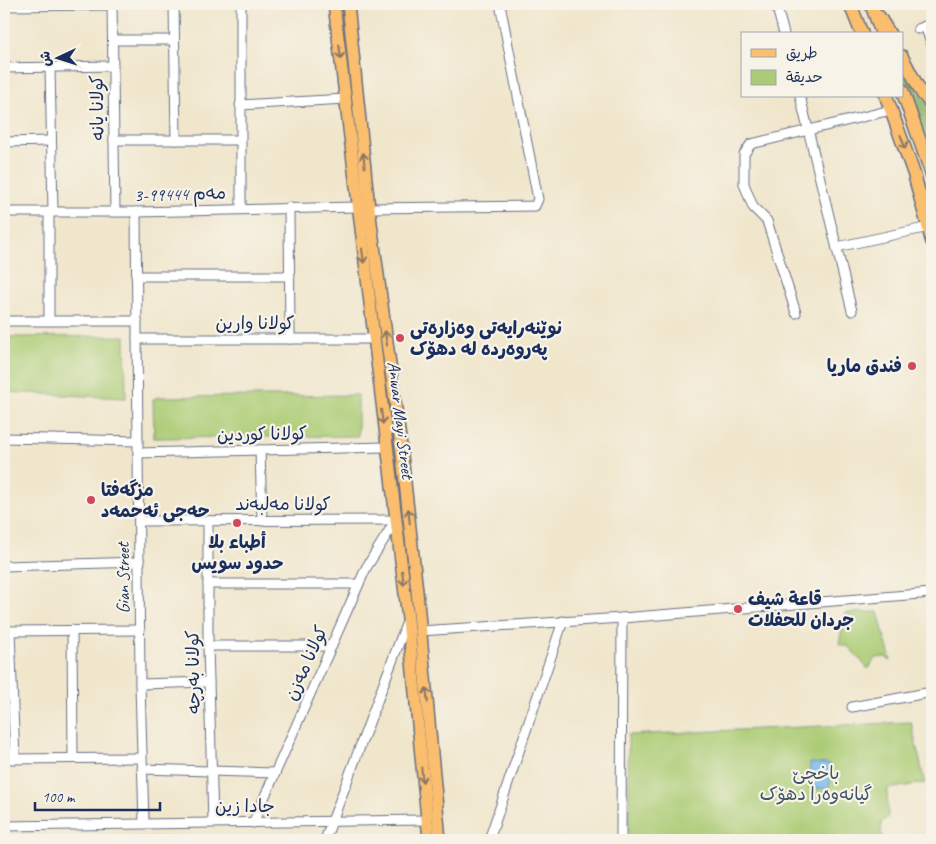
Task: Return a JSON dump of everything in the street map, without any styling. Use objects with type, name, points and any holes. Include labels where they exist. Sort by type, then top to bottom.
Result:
[{"type":"highway","points":[[850,4],[861,32]]},
{"type":"highway","points":[[871,4],[881,32]]},
{"type":"highway","points":[[904,96],[932,175]]},
{"type":"highway","points":[[887,98],[914,174],[932,241]]},
{"type":"main road","name":"Anwar Mayi Street","points":[[334,4],[408,619],[426,820],[430,840]]},
{"type":"main road","name":"Anwar Mayi Street","points":[[348,4],[369,208],[402,446],[440,840]]},
{"type":"main road","points":[[871,4],[889,32]]},
{"type":"main road","points":[[904,60],[922,94],[932,105]]},
{"type":"main road","points":[[419,746],[432,744]]},
{"type":"street","points":[[4,6],[112,4]]},
{"type":"street","name":"کولانا یانه","points":[[112,4],[115,212]]},
{"type":"street","points":[[174,4],[176,140]]},
{"type":"street","points":[[241,4],[241,209]]},
{"type":"street","points":[[369,208],[535,206],[538,199],[500,4]]},
{"type":"street","points":[[776,4],[783,32]]},
{"type":"street","points":[[925,26],[932,45]]},
{"type":"street","points":[[113,40],[174,40]]},
{"type":"street","points":[[4,68],[113,66]]},
{"type":"street","points":[[49,320],[52,141],[50,67]]},
{"type":"street","points":[[801,98],[852,311]]},
{"type":"street","points":[[240,105],[346,99]]},
{"type":"street","points":[[796,313],[767,221],[753,207],[744,184],[744,154],[751,144],[891,110]]},
{"type":"street","points":[[114,140],[240,140]]},
{"type":"street","points":[[4,142],[52,141]]},
{"type":"street","points":[[289,207],[290,339]]},
{"type":"street","name":"مەم 99444-3","points":[[4,212],[136,212],[289,207],[357,207]]},
{"type":"street","name":"Gian Street","points":[[136,212],[140,684],[144,823]]},
{"type":"street","points":[[837,247],[928,227]]},
{"type":"street","points":[[136,276],[290,276]]},
{"type":"street","points":[[4,321],[137,321]]},
{"type":"street","name":"کولانا وارین","points":[[137,339],[373,339]]},
{"type":"street","points":[[4,438],[138,441]]},
{"type":"street","name":"کولانا کوردین","points":[[138,453],[386,447]]},
{"type":"street","points":[[260,450],[262,520]]},
{"type":"street","name":"کولانا مەلبەند","points":[[140,521],[396,520]]},
{"type":"street","name":"کولانا مەزن","points":[[253,823],[358,584],[375,552],[396,520]]},
{"type":"street","name":"کولانا بەرچە","points":[[208,521],[208,646],[213,822]]},
{"type":"street","points":[[4,566],[140,562]]},
{"type":"street","points":[[208,584],[358,584]]},
{"type":"street","points":[[420,631],[622,618],[932,593]]},
{"type":"street","points":[[621,840],[622,618]]},
{"type":"street","points":[[325,840],[408,619]]},
{"type":"street","points":[[488,840],[563,621]]},
{"type":"street","points":[[72,630],[73,758]]},
{"type":"street","points":[[15,759],[8,698],[7,631],[140,630]]},
{"type":"street","points":[[208,646],[332,646]]},
{"type":"street","points":[[140,684],[209,682]]},
{"type":"street","points":[[852,707],[932,692]]},
{"type":"street","points":[[4,759],[142,758]]},
{"type":"street","points":[[142,769],[275,773]]},
{"type":"street","name":"جادا زین","points":[[4,826],[426,820]]},
{"type":"shaded area","points":[[218,836],[216,840],[103,840],[103,838]]},
{"type":"green space","points":[[904,70],[932,111],[932,162],[904,80]]},
{"type":"green space","points":[[125,336],[126,398],[4,392],[4,337]]},
{"type":"green space","points":[[358,395],[358,436],[154,438],[153,399],[160,397]]},
{"type":"green space","points":[[878,612],[891,661],[885,657],[876,658],[868,669],[849,647],[839,644],[845,613]]},
{"type":"green space","name":"باخچێ گیانه‌وه‌را دهۆک","points":[[911,722],[925,783],[887,789],[888,817],[881,822],[882,840],[629,840],[628,735]]},
{"type":"water","points":[[810,763],[830,764],[829,788],[810,788]]},
{"type":"place","name":"نوێنەرایەتی وەزارەتی پەروەردە لە دهۆک","points":[[400,338]]},
{"type":"place","name":"فندق ماريا","points":[[912,366]]},
{"type":"place","name":"مزگەفتا حەجی ئەحمەد","points":[[91,500]]},
{"type":"place","name":"أطباء بلا حدود سويس","points":[[237,523]]},
{"type":"place","name":"قاعة شيف جردان للحفلات","points":[[738,609]]}]
